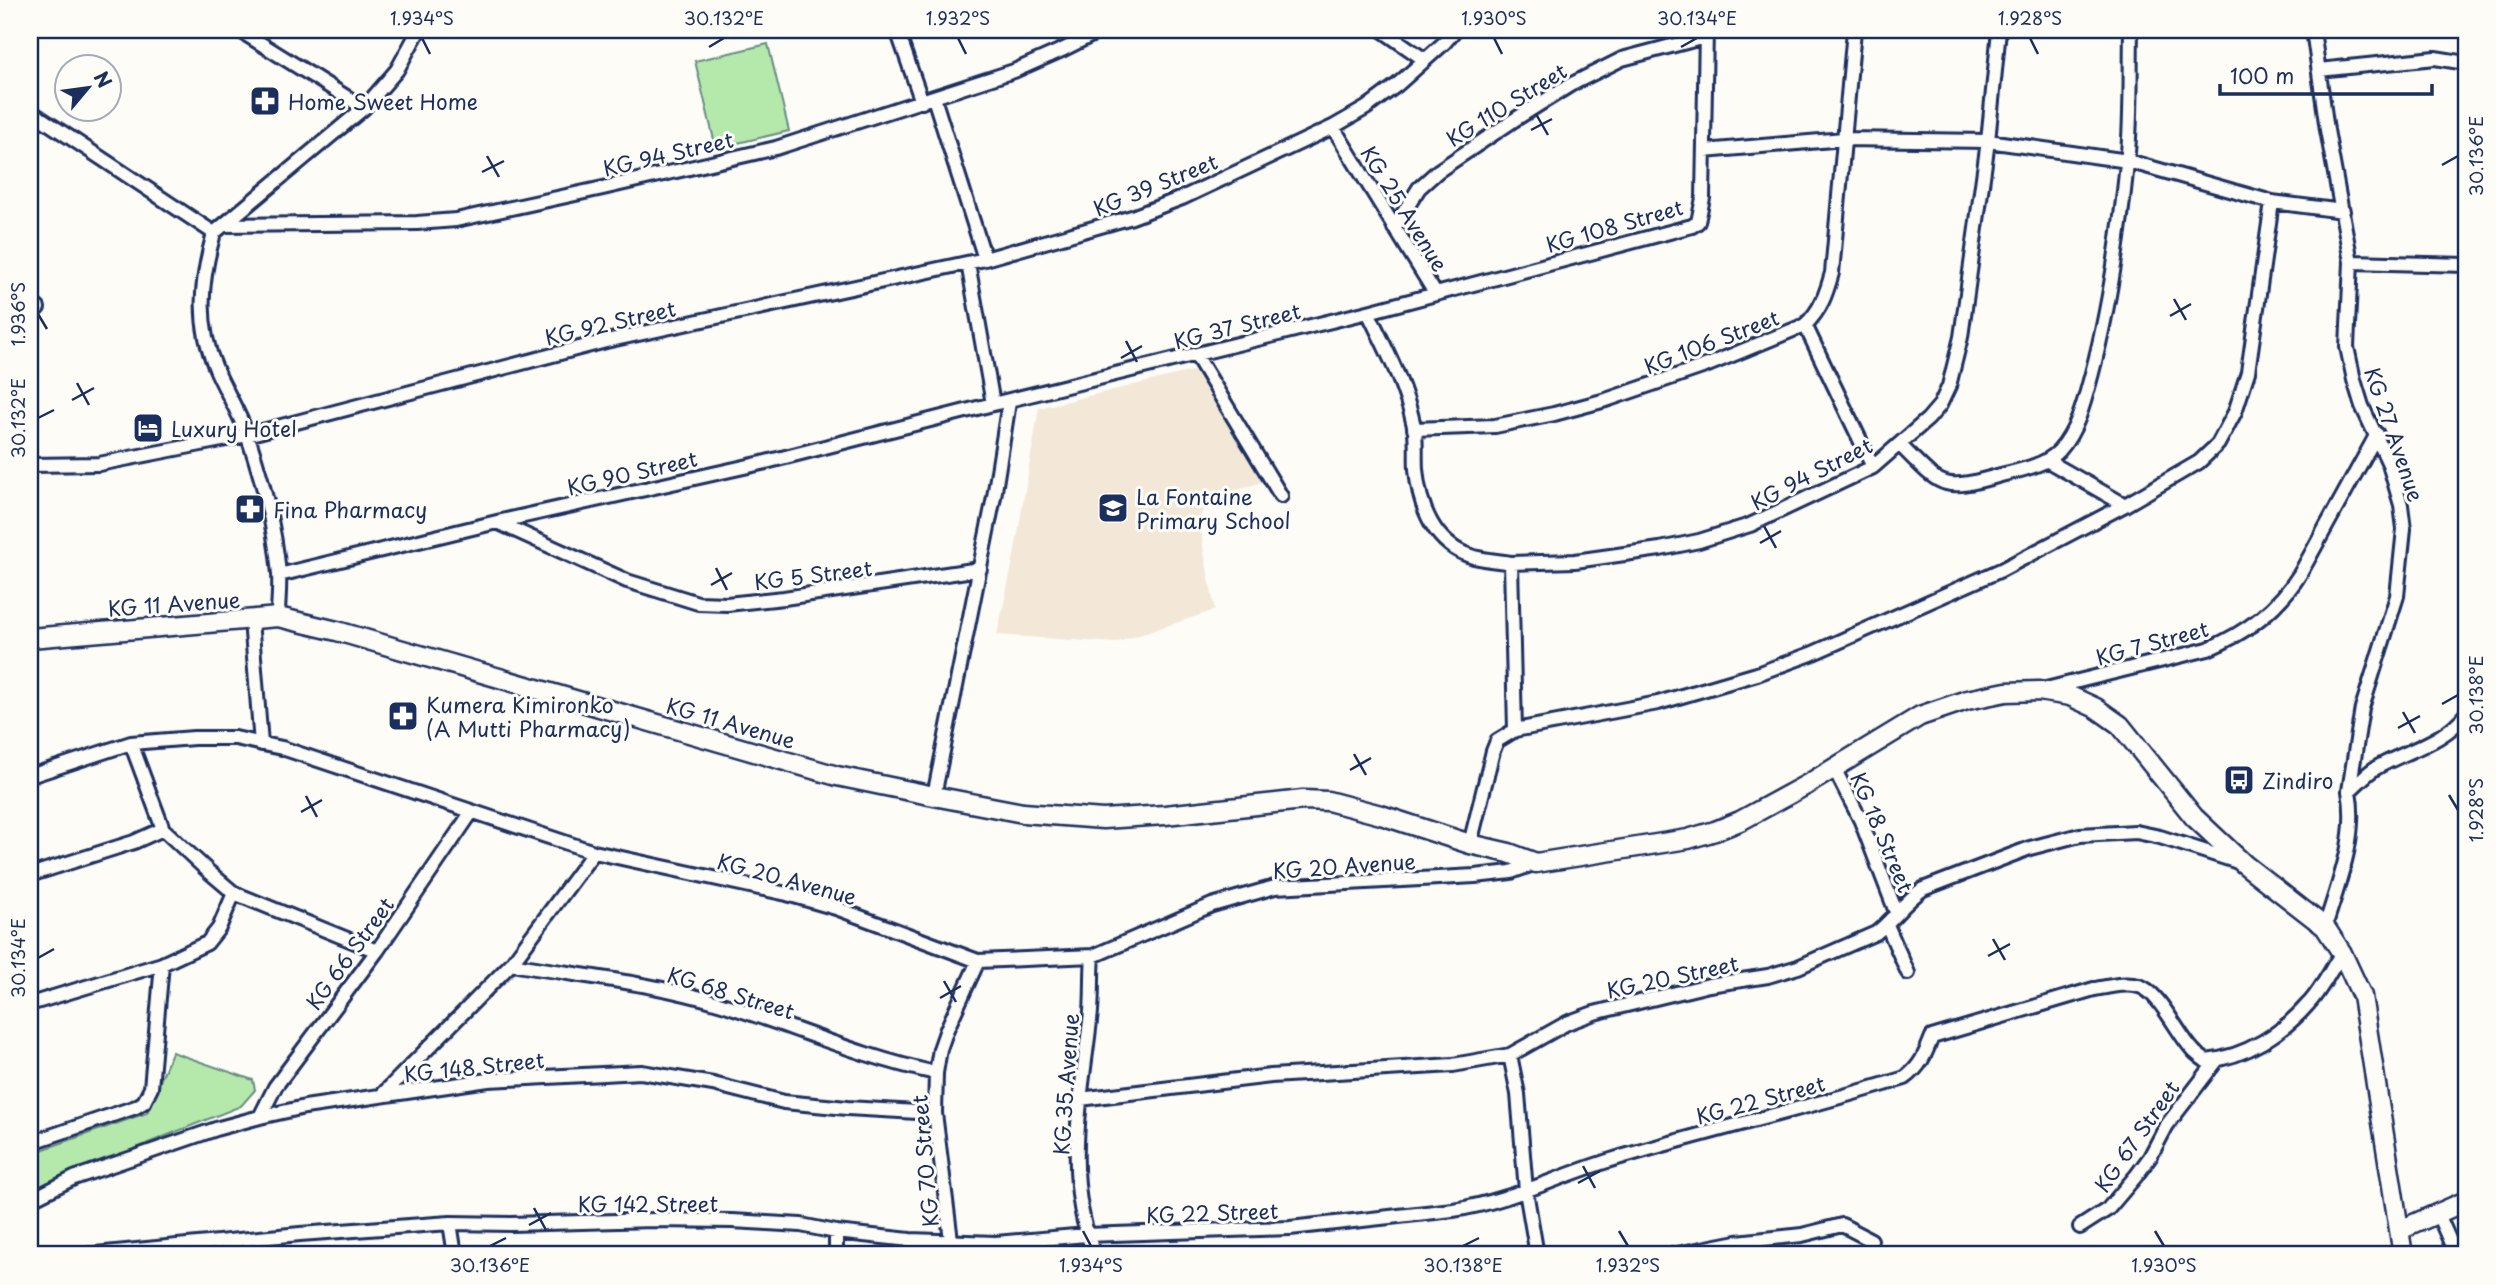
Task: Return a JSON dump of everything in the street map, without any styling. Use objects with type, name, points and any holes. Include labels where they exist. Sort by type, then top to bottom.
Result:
[{"type":"main road","name":"KG 11 Avenue","points":[[30,638],[278,617],[337,631],[837,776],[934,796],[1023,813],[1103,819],[1303,800],[1345,804],[1536,863]]},
{"type":"main road","points":[[1536,863],[1688,839],[1715,831],[1740,821],[1920,716],[1968,700],[2006,692],[2039,691],[2070,696],[2096,708],[2120,725],[2194,817],[2244,864],[2325,927],[2342,953],[2362,996],[2402,1255]]},
{"type":"main road","points":[[2400,1230],[2466,1201]]},
{"type":"street","points":[[239,30],[364,108]]},
{"type":"street","points":[[278,617],[279,575],[261,481],[247,435],[216,370],[204,333],[201,300],[206,261],[219,229],[364,108],[397,70],[419,30]]},
{"type":"street","points":[[897,30],[928,100],[985,259]]},
{"type":"street","name":"KG 94 Street","points":[[219,229],[456,220],[776,148],[1014,71],[1065,50],[1102,30]]},
{"type":"street","points":[[1382,30],[1425,60]]},
{"type":"street","points":[[1333,127],[1382,97],[1455,30]]},
{"type":"street","name":"KG 106 Street","points":[[1415,429],[1495,426],[1554,414],[1606,400],[1708,365],[1805,326],[1825,298],[1832,273],[1854,30]]},
{"type":"street","name":"KG 94 Street","points":[[1511,564],[1575,561],[1699,541],[1750,525],[1873,467],[1928,419],[1940,405],[1949,386],[1961,337],[1988,141],[1998,30]]},
{"type":"street","points":[[1900,445],[1933,477],[1947,485],[1965,485],[2048,461],[2061,449],[2082,409],[2111,280],[2128,161],[2131,30]]},
{"type":"street","name":"KG 27 Avenue","points":[[2313,30],[2327,130],[2351,262],[2347,347],[2362,406],[2389,464],[2401,505],[2403,552],[2397,596],[2362,708],[2349,791],[2352,804],[2348,850],[2325,927]]},
{"type":"street","name":"KG 108 Street","points":[[1435,293],[1675,232],[1698,222],[1703,198],[1705,34]]},
{"type":"street","name":"KG 110 Street","points":[[1394,228],[1419,188],[1438,171],[1570,85],[1622,59],[1705,34]]},
{"type":"street","points":[[2319,70],[2435,58],[2466,63]]},
{"type":"street","points":[[30,111],[219,229]]},
{"type":"street","name":"KG 25 Avenue","points":[[1333,127],[1435,293],[1368,312]]},
{"type":"street","name":"KG 39 Street","points":[[985,259],[1144,212],[1182,198],[1333,127]]},
{"type":"street","points":[[1704,151],[1844,139],[1988,141],[2128,161],[2272,202],[2343,211]]},
{"type":"street","points":[[1470,844],[1493,751],[1497,741],[1515,730],[1658,703],[1757,674],[1811,653],[2001,570],[2125,505],[2199,462],[2218,444],[2235,412],[2248,372],[2272,202]]},
{"type":"street","name":"KG 92 Street","points":[[30,465],[99,464],[247,435],[606,341],[985,259]]},
{"type":"street","points":[[2351,262],[2466,265]]},
{"type":"street","points":[[968,263],[993,404]]},
{"type":"street","points":[[1368,312],[1400,380],[1415,429],[1416,469],[1422,505],[1430,523],[1443,539],[1458,550],[1511,564],[1515,730]]},
{"type":"street","name":"KG 37 Street","points":[[993,404],[1368,312]]},
{"type":"street","points":[[1805,326],[1873,467]]},
{"type":"street","points":[[1196,355],[1281,496]]},
{"type":"street","points":[[934,796],[980,569],[1009,401]]},
{"type":"street","name":"KG 90 Street","points":[[279,575],[497,522],[762,463],[993,404]]},
{"type":"street","name":"KG 7 Street","points":[[2039,691],[2208,649],[2257,623],[2291,588],[2300,574],[2376,434]]},
{"type":"street","points":[[2048,461],[2125,505]]},
{"type":"street","name":"KG 5 Street","points":[[497,522],[627,581],[698,603],[727,604],[784,598],[980,569]]},
{"type":"street","points":[[251,620],[261,744]]},
{"type":"street","points":[[2349,791],[2372,770],[2434,742],[2466,714]]},
{"type":"street","name":"KG 20 Avenue","points":[[30,776],[131,743],[235,738],[282,748],[594,852],[787,894],[836,908],[978,961],[1093,957],[1212,905],[1275,887],[1475,876],[1511,872],[1536,863]]},
{"type":"street","points":[[131,743],[163,829],[234,893],[377,951]]},
{"type":"street","name":"KG 18 Street","points":[[1834,768],[1861,821],[1896,912]]},
{"type":"street","name":"KG 66 Street","points":[[260,1117],[281,1078],[377,951],[471,813]]},
{"type":"street","points":[[30,875],[134,842],[163,829]]},
{"type":"street","name":"KG 20 Street","points":[[1080,1099],[1270,1076],[1453,1065],[1510,1055],[1567,1023],[1594,1013],[1798,967],[1862,941],[1886,925],[1908,899],[1923,888],[2030,848],[2080,835],[2136,832],[2244,864]]},
{"type":"street","points":[[381,1096],[511,964],[594,852]]},
{"type":"street","points":[[30,1004],[162,964],[207,943],[219,928],[234,893]]},
{"type":"street","name":"KG 18 Street","points":[[1886,925],[1908,973]]},
{"type":"street","points":[[2217,1060],[2244,1051],[2279,1032],[2310,1003],[2342,953]]},
{"type":"street","name":"KG 35 Avenue","points":[[1093,957],[1091,1017],[1076,1147],[1086,1235],[1095,1255]]},
{"type":"street","name":"KG 70 Street","points":[[951,1240],[935,1113],[936,1073],[947,1029],[978,961]]},
{"type":"street","points":[[30,1143],[144,1102],[151,1088],[162,964]]},
{"type":"street","name":"KG 68 Street","points":[[511,964],[677,992],[722,1005],[853,1052],[936,1073]]},
{"type":"street","name":"KG 22 Street","points":[[1086,1235],[1290,1228],[1479,1206],[1584,1168],[1905,1078],[1916,1070],[1924,1058],[1932,1037],[2104,987],[2130,985],[2140,986],[2148,991],[2193,1050],[2206,1061],[2217,1060]]},
{"type":"street","points":[[1510,1055],[1518,1094],[1526,1191],[1537,1255]]},
{"type":"street","name":"KG 67 Street","points":[[2080,1227],[2108,1209],[2136,1176],[2167,1125],[2217,1060]]},
{"type":"street","name":"KG 148 Street","points":[[30,1200],[74,1178],[219,1128],[260,1117],[304,1107],[488,1080],[641,1072],[713,1084],[784,1102],[935,1113]]},
{"type":"street","points":[[2438,1214],[2456,1255]]},
{"type":"street","name":"KG 142 Street","points":[[85,1255],[300,1234],[450,1223],[719,1221],[801,1225],[836,1232],[910,1240],[996,1243],[1086,1235]]},
{"type":"street","points":[[450,1223],[455,1255]]},
{"type":"street","points":[[1672,1255],[1737,1242],[1802,1235],[1842,1225],[1871,1240]]},
{"type":"street","points":[[836,1232],[836,1255]]},
{"type":"shaded area","name":"La Fontaine Primary School","points":[[1196,370],[1262,482],[1209,499],[1200,516],[1215,610],[1115,643],[997,635],[1014,556],[1039,408]]},
{"type":"green space","points":[[768,44],[789,131],[716,148],[695,61]]},
{"type":"green space","points":[[172,1052],[253,1080],[255,1090],[241,1106],[148,1143],[30,1198],[30,1154],[147,1113]]},
{"type":"place","name":"Home Sweet Home","points":[[265,101]]},
{"type":"place","name":"Luxury Hotel","points":[[148,428]]},
{"type":"place","name":"La Fontaine Primary School","points":[[1113,508]]},
{"type":"place","name":"Fina Pharmacy","points":[[250,509]]},
{"type":"place","name":"Kumera Kimironko (A Mutti Pharmacy)","points":[[403,716]]},
{"type":"place","name":"Zindiro","points":[[2239,780]]}]
